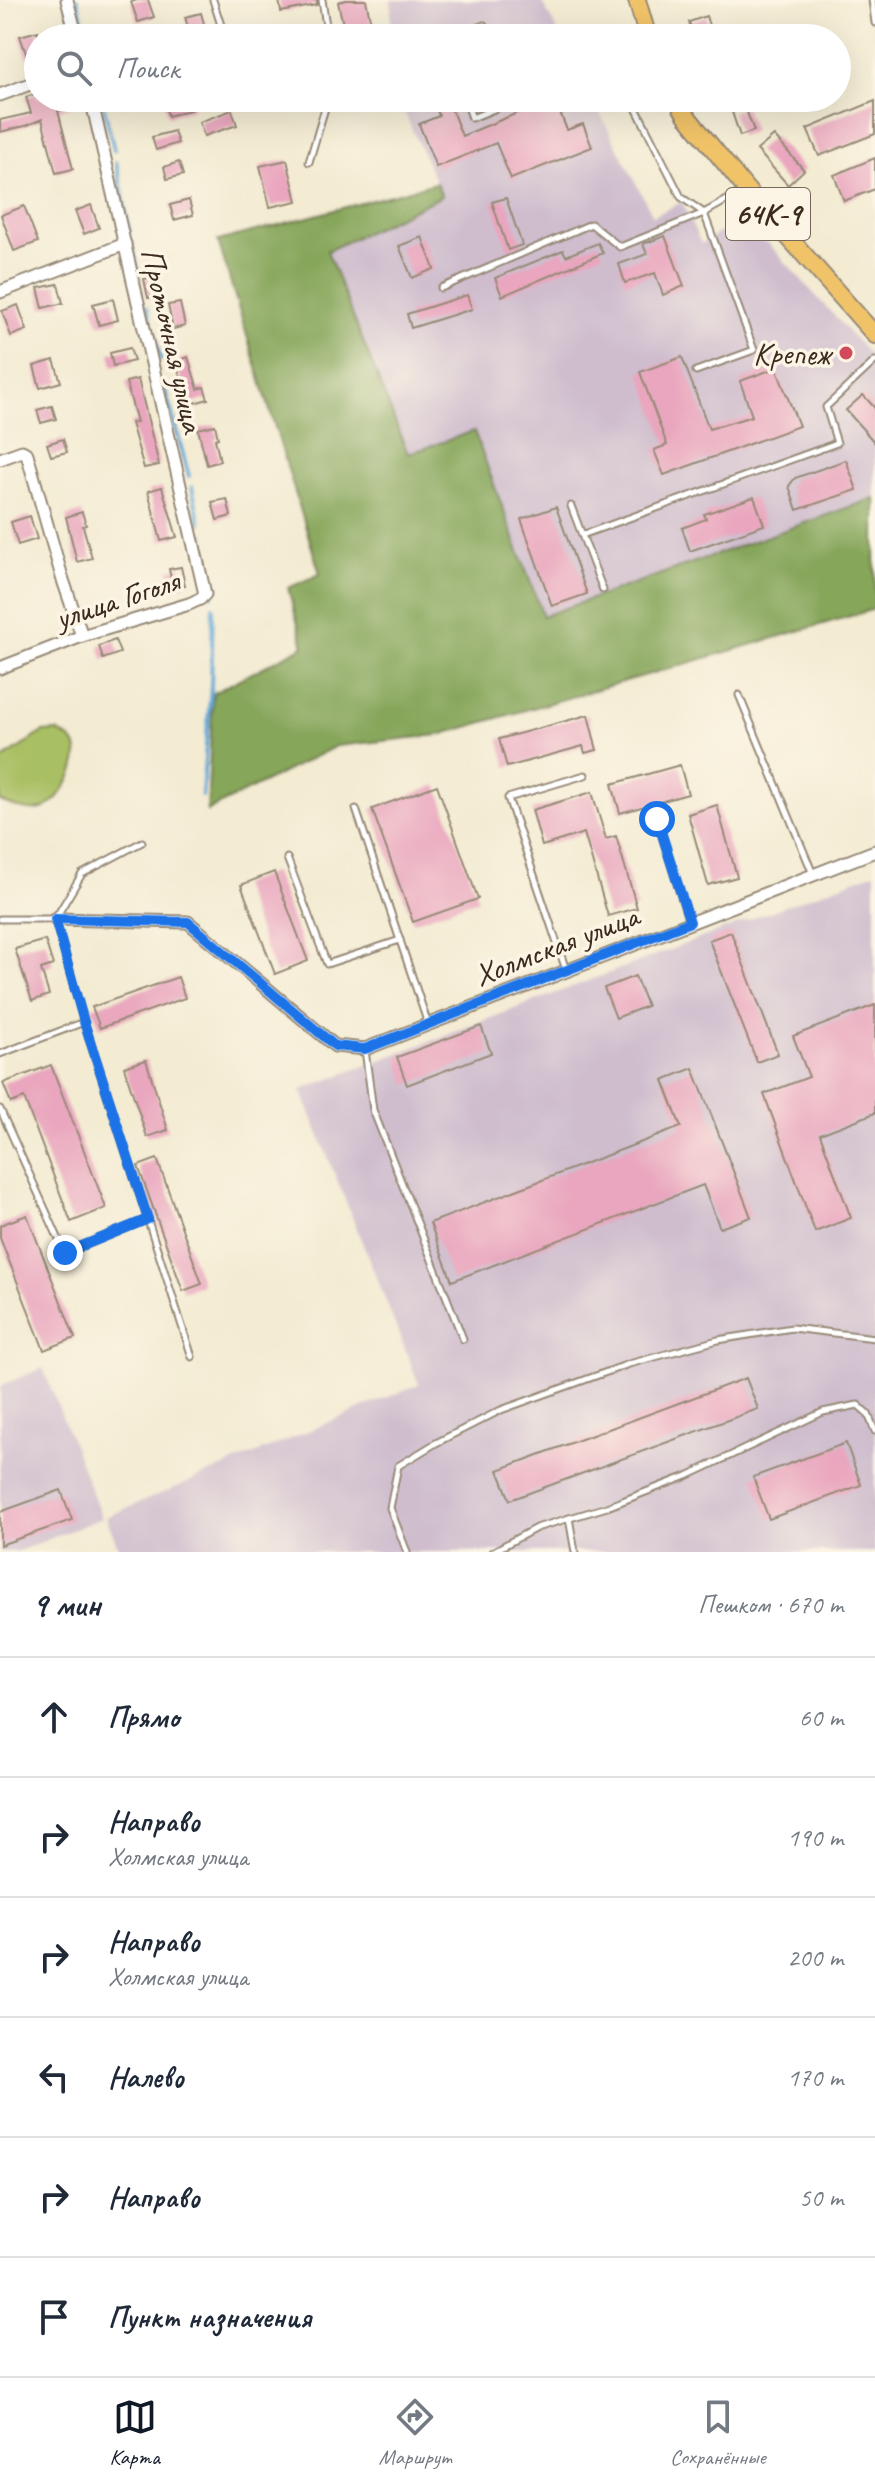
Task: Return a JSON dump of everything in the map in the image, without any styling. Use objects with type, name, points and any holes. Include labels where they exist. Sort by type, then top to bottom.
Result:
[{"type":"main road","points":[[637,0],[644,24]]},
{"type":"main road","name":"64К-9","points":[[684,112],[746,189],[872,327]]},
{"type":"street","points":[[67,0],[73,24]]},
{"type":"street","points":[[0,95],[24,86]]},
{"type":"street","name":"Проточная улица","points":[[94,112],[205,594]]},
{"type":"street","points":[[0,292],[125,244]]},
{"type":"street","points":[[0,459],[22,451],[27,454],[82,636]]},
{"type":"street","name":"улица Гоголя","points":[[0,668],[82,636],[189,604],[205,594]]},
{"type":"street","name":"Холмская улица","points":[[365,1049],[875,851]]},
{"type":"street","points":[[55,919],[188,922],[335,1046],[365,1049]]},
{"type":"lane","points":[[213,0],[221,24]]},
{"type":"lane","points":[[322,0],[326,24]]},
{"type":"lane","points":[[872,0],[875,23]]},
{"type":"lane","points":[[309,162],[324,112]]},
{"type":"lane","points":[[470,112],[472,118],[487,112]]},
{"type":"lane","points":[[638,112],[681,197],[704,213],[754,350],[696,371]]},
{"type":"lane","points":[[441,288],[591,224],[620,247],[704,213],[746,189]]},
{"type":"lane","points":[[582,535],[837,443],[826,407],[875,361]]},
{"type":"lane","points":[[571,506],[603,590]]},
{"type":"lane","points":[[739,695],[814,875]]},
{"type":"lane","points":[[566,971],[508,798],[585,775]]},
{"type":"lane","points":[[356,809],[428,1025]]},
{"type":"lane","points":[[657,819],[690,922]]},
{"type":"lane","points":[[142,842],[82,874],[55,919],[84,1022],[192,1357]]},
{"type":"lane","points":[[287,858],[327,964],[400,940]]},
{"type":"lane","points":[[0,919],[55,919]]},
{"type":"lane","points":[[0,1054],[84,1022]]},
{"type":"lane","points":[[365,1049],[373,1110],[463,1339]]},
{"type":"lane","points":[[0,1109],[65,1253],[148,1219]]},
{"type":"lane","points":[[407,1552],[390,1508],[398,1466],[501,1410],[629,1364],[718,1340],[792,1328],[875,1338]]},
{"type":"lane","points":[[492,1552],[536,1528],[607,1507],[687,1476],[823,1412],[858,1405],[868,1414],[875,1431]]},
{"type":"lane","points":[[569,1518],[575,1552]]},
{"type":"shaded area","points":[[391,0],[541,0],[554,24],[391,24]]},
{"type":"shaded area","points":[[404,112],[599,112],[653,216],[682,202],[701,244],[720,232],[768,243],[875,361],[875,498],[543,616],[475,432],[408,454],[327,251],[442,196]]},
{"type":"shaded area","points":[[875,872],[875,1552],[120,1552],[106,1517],[419,1384],[301,1090]]},
{"type":"shaded area","points":[[43,1368],[102,1518],[16,1552],[0,1552],[0,1386]]},
{"type":"green space","points":[[436,183],[442,196],[327,251],[408,454],[474,431],[543,616],[875,498],[875,609],[439,735],[336,746],[207,811],[213,693],[304,646],[288,588],[320,574],[218,241]]},
{"type":"green space","points":[[57,731],[73,742],[77,758],[70,778],[58,797],[44,808],[33,810],[0,801],[0,761],[43,732]]},
{"type":"building","points":[[148,0],[154,17],[138,22],[131,2]]},
{"type":"building","points":[[279,0],[317,0],[317,5],[281,12]]},
{"type":"building","points":[[366,0],[371,24],[343,24],[338,2]]},
{"type":"building","points":[[201,13],[204,24],[187,24],[185,17]]},
{"type":"building","points":[[706,16],[709,24],[690,24]]},
{"type":"building","points":[[875,101],[875,134],[819,156],[807,129]]},
{"type":"building","points":[[58,112],[73,169],[56,173],[42,119],[0,132],[0,120],[31,113]]},
{"type":"building","points":[[233,112],[237,125],[204,136],[199,122]]},
{"type":"building","points":[[438,112],[453,112],[462,136],[520,112],[560,112],[567,130],[583,124],[592,147],[511,179],[496,143],[436,167],[419,124],[439,116]]},
{"type":"building","points":[[732,112],[747,112],[754,131],[740,136]]},
{"type":"building","points":[[174,131],[178,143],[156,150],[152,137]]},
{"type":"building","points":[[774,136],[804,170],[788,185],[757,150]]},
{"type":"building","points":[[875,158],[875,189],[844,201],[834,175]]},
{"type":"building","points":[[287,160],[297,201],[270,207],[260,166]]},
{"type":"building","points":[[179,162],[183,175],[167,179],[164,167]]},
{"type":"building","points":[[506,198],[522,245],[508,250],[492,202]]},
{"type":"building","points":[[189,200],[193,215],[174,220],[170,205]]},
{"type":"building","points":[[91,205],[99,228],[84,234],[75,211]]},
{"type":"building","points":[[24,206],[38,242],[14,251],[1,215]]},
{"type":"building","points":[[665,236],[684,286],[663,295],[655,273],[625,283],[619,264],[647,254],[643,244]]},
{"type":"building","points":[[422,237],[434,269],[412,278],[399,246]]},
{"type":"building","points":[[598,243],[603,253],[502,296],[495,278],[563,250],[566,256]]},
{"type":"building","points":[[158,276],[162,295],[148,298],[144,279]]},
{"type":"building","points":[[58,284],[63,303],[43,308],[38,288]]},
{"type":"building","points":[[467,295],[472,309],[411,328],[407,314]]},
{"type":"building","points":[[113,299],[118,320],[99,325],[93,304]]},
{"type":"building","points":[[180,303],[185,326],[173,329],[168,305]]},
{"type":"building","points":[[18,305],[27,330],[11,336],[2,311]]},
{"type":"building","points":[[130,348],[134,361],[113,366],[110,353]]},
{"type":"building","points":[[188,357],[198,389],[204,387],[208,399],[191,404],[175,362]]},
{"type":"building","points":[[682,357],[709,429],[752,416],[740,381],[776,368],[799,426],[664,475],[654,450],[667,445],[640,372]]},
{"type":"building","points":[[54,360],[61,382],[40,388],[34,366]]},
{"type":"building","points":[[138,379],[159,465],[144,468],[131,423],[137,422],[126,382]]},
{"type":"building","points":[[863,395],[875,408],[875,443],[846,410]]},
{"type":"building","points":[[52,406],[56,419],[41,423],[37,410]]},
{"type":"building","points":[[215,425],[220,461],[207,465],[198,429]]},
{"type":"building","points":[[63,439],[67,452],[51,456],[47,444]]},
{"type":"building","points":[[846,460],[857,490],[797,510],[789,486],[795,478]]},
{"type":"building","points":[[162,487],[177,537],[161,541],[148,491]]},
{"type":"building","points":[[754,497],[764,525],[690,551],[682,528],[706,519],[704,514]]},
{"type":"building","points":[[227,499],[231,516],[217,520],[212,502]]},
{"type":"building","points":[[556,507],[587,594],[552,606],[521,519]]},
{"type":"building","points":[[82,512],[92,558],[77,562],[66,517]]},
{"type":"building","points":[[30,516],[37,539],[18,545],[11,522]]},
{"type":"building","points":[[181,567],[185,585],[173,588],[169,569]]},
{"type":"building","points":[[115,640],[120,653],[103,659],[99,646]]},
{"type":"building","points":[[588,715],[597,750],[585,753],[583,746],[507,767],[499,739]]},
{"type":"building","points":[[680,765],[688,794],[620,813],[612,784]]},
{"type":"building","points":[[437,785],[478,899],[413,922],[372,809]]},
{"type":"building","points":[[592,792],[606,839],[616,836],[637,908],[608,916],[584,833],[542,846],[532,810]]},
{"type":"building","points":[[717,805],[737,877],[708,885],[688,814]]},
{"type":"building","points":[[274,872],[308,961],[275,974],[241,885]]},
{"type":"building","points":[[731,932],[778,1054],[757,1062],[709,940]]},
{"type":"building","points":[[45,940],[53,965],[41,969],[49,995],[32,1001],[15,949]]},
{"type":"building","points":[[635,976],[647,1006],[616,1018],[604,988]]},
{"type":"building","points":[[178,977],[185,998],[100,1028],[92,1007]]},
{"type":"building","points":[[875,1005],[875,1113],[820,1134],[851,1218],[815,1232],[764,1094],[809,1077],[793,1036]]},
{"type":"building","points":[[481,1026],[491,1053],[407,1085],[397,1057]]},
{"type":"building","points":[[146,1060],[168,1130],[147,1137],[124,1067]]},
{"type":"building","points":[[51,1065],[106,1208],[71,1222],[24,1098],[11,1103],[3,1083]]},
{"type":"building","points":[[693,1068],[751,1217],[720,1228],[703,1185],[452,1281],[430,1223],[681,1127],[663,1080]]},
{"type":"building","points":[[157,1159],[202,1284],[183,1291],[138,1166]]},
{"type":"building","points":[[27,1215],[75,1338],[44,1350],[0,1238],[0,1225]]},
{"type":"building","points":[[746,1378],[758,1409],[510,1500],[498,1470]]},
{"type":"building","points":[[846,1443],[861,1485],[769,1519],[753,1477]]},
{"type":"building","points":[[61,1490],[72,1520],[0,1545],[0,1512]]},
{"type":"waterway","points":[[77,0],[82,18]]},
{"type":"waterway","points":[[105,112],[114,150]]},
{"type":"waterway","points":[[116,162],[130,231]]},
{"type":"waterway","points":[[132,242],[138,270]]},
{"type":"waterway","points":[[147,307],[161,360]]},
{"type":"waterway","points":[[165,390],[189,476]]},
{"type":"waterway","points":[[192,487],[200,523]]},
{"type":"waterway","points":[[203,535],[212,595]]},
{"type":"waterway","points":[[202,796],[211,686],[213,607]]},
{"type":"place","name":"Крепеж","points":[[846,353]]},
{"type":"route","points":[[65,1253],[148,1219],[84,1022],[55,919],[188,922],[335,1046],[365,1049],[690,922],[657,819]]}]
